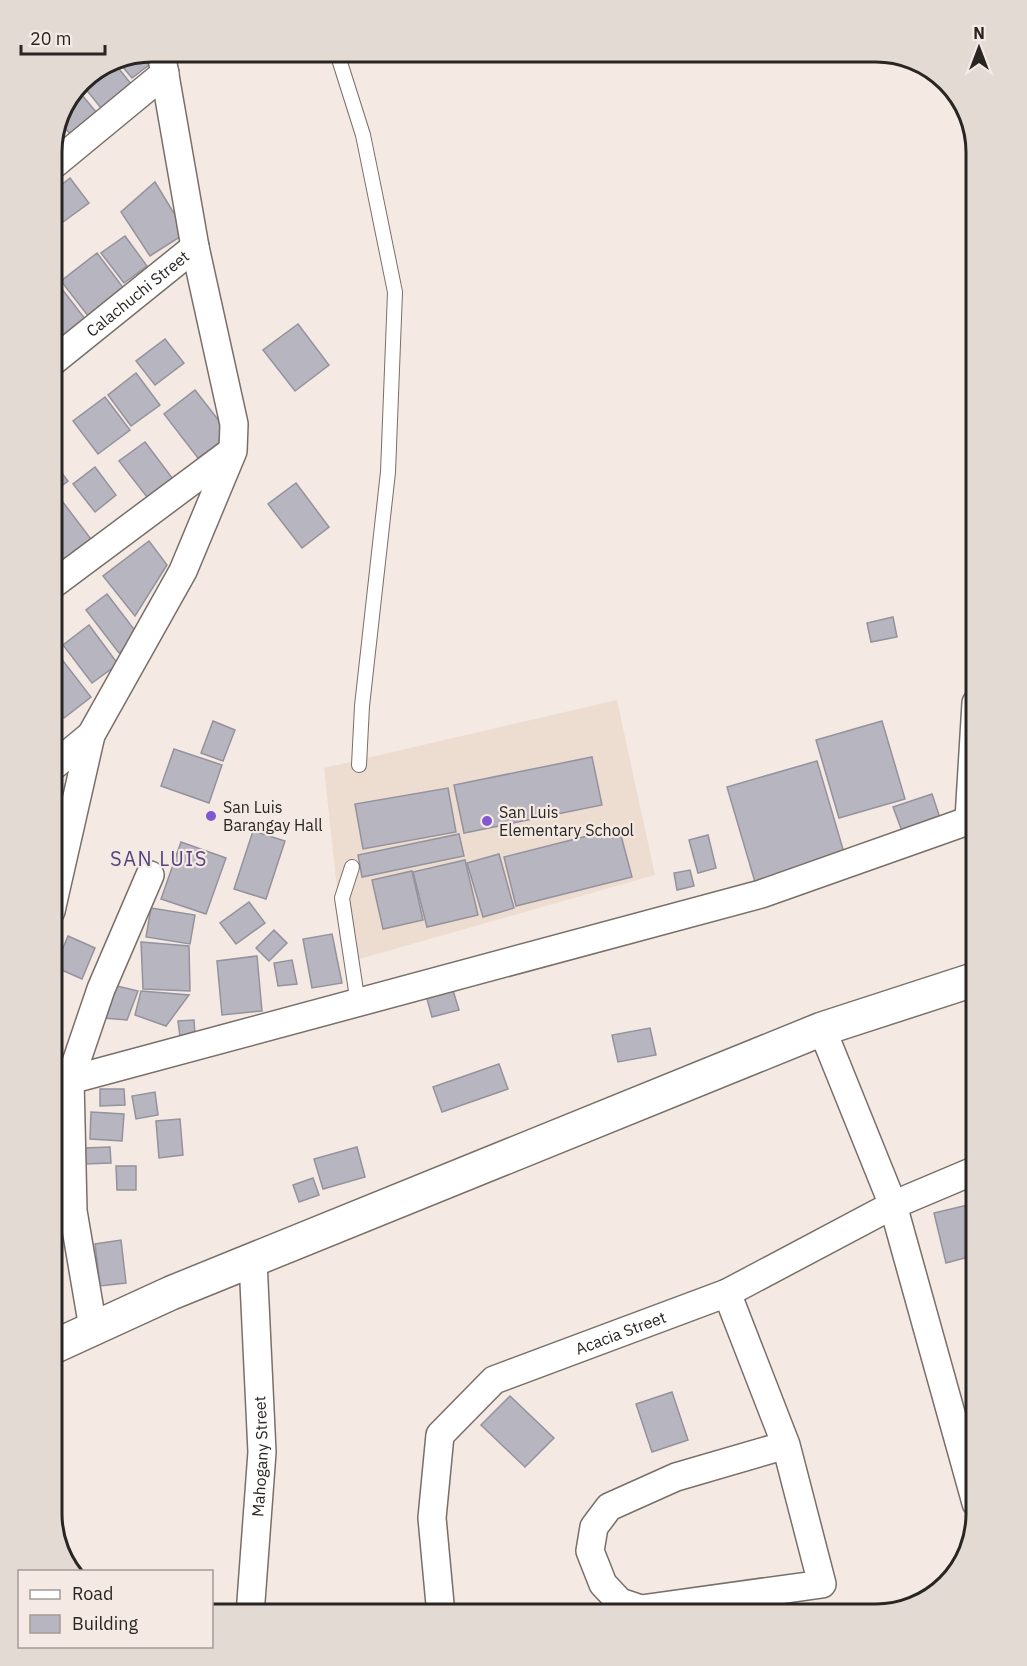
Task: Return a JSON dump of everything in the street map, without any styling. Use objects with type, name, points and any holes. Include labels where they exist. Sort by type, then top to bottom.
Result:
[{"type":"street","points":[[62,157],[164,65]]},
{"type":"street","points":[[62,863],[91,735],[183,571],[233,451],[234,424],[195,247],[164,65]]},
{"type":"street","name":"Calachuchi Street","points":[[62,354],[195,247]]},
{"type":"street","points":[[62,578],[233,451]]},
{"type":"street","points":[[62,759],[91,735]]},
{"type":"street","points":[[70,1080],[761,894],[966,821]]},
{"type":"street","points":[[93,1328],[73,1211],[70,1080],[101,989],[150,875]]},
{"type":"street","points":[[62,1343],[253,1260],[822,1029],[966,982]]},
{"type":"street","points":[[822,1029],[893,1205],[966,1467]]},
{"type":"street","name":"Acacia Street","points":[[440,1604],[432,1518],[440,1435],[494,1380],[727,1293],[893,1205],[966,1174]]},
{"type":"street","name":"Mahogany Street","points":[[251,1604],[262,1452],[253,1260]]},
{"type":"street","points":[[683,1604],[822,1584],[786,1445],[727,1293]]},
{"type":"street","points":[[625,1604],[620,1602],[603,1584],[590,1551],[594,1527],[609,1507],[676,1477],[786,1445]]},
{"type":"lane","points":[[340,62],[363,135],[395,292],[388,472],[362,706],[359,765]]},
{"type":"lane","points":[[352,867],[342,898],[357,1004]]},
{"type":"shaded area","name":"San Luis Elementary School","points":[[617,700],[655,875],[345,963],[324,768]]},
{"type":"building","points":[[149,62],[149,65],[132,78],[122,66]]},
{"type":"building","points":[[118,68],[131,84],[101,108],[86,90]]},
{"type":"building","points":[[82,95],[101,118],[74,139],[65,128],[68,117]]},
{"type":"building","points":[[63,139],[67,145],[62,149]]},
{"type":"building","points":[[70,178],[89,203],[63,222],[62,221],[62,184]]},
{"type":"building","points":[[155,182],[186,233],[150,256],[121,212]]},
{"type":"building","points":[[125,236],[147,266],[124,283],[101,253]]},
{"type":"building","points":[[97,253],[128,294],[92,321],[62,280]]},
{"type":"building","points":[[62,289],[89,324],[62,342]]},
{"type":"building","points":[[298,324],[329,365],[295,391],[263,350]]},
{"type":"building","points":[[165,339],[184,363],[155,385],[136,361]]},
{"type":"building","points":[[136,373],[160,405],[131,426],[108,395]]},
{"type":"building","points":[[195,390],[230,435],[198,458],[164,414]]},
{"type":"building","points":[[105,397],[130,430],[98,454],[73,421]]},
{"type":"building","points":[[145,442],[179,487],[154,506],[119,461]]},
{"type":"building","points":[[95,467],[116,495],[95,512],[73,484]]},
{"type":"building","points":[[62,473],[68,481],[62,486]]},
{"type":"building","points":[[296,483],[329,527],[302,548],[268,504]]},
{"type":"building","points":[[62,501],[97,547],[67,570],[62,563]]},
{"type":"building","points":[[149,541],[167,565],[135,616],[103,576]]},
{"type":"building","points":[[107,594],[140,637],[119,653],[86,610]]},
{"type":"building","points":[[893,617],[897,637],[871,642],[867,623]]},
{"type":"building","points":[[89,625],[118,664],[92,683],[63,645]]},
{"type":"building","points":[[62,660],[91,697],[64,718],[62,716]]},
{"type":"building","points":[[213,721],[235,730],[223,761],[201,753]]},
{"type":"building","points":[[882,721],[905,799],[839,818],[816,740]]},
{"type":"building","points":[[174,749],[222,765],[209,803],[161,786]]},
{"type":"building","points":[[592,757],[602,805],[464,833],[454,785]]},
{"type":"building","points":[[817,761],[845,856],[755,882],[727,787]]},
{"type":"building","points":[[448,788],[456,832],[363,849],[355,804]]},
{"type":"building","points":[[932,794],[940,818],[902,831],[893,807]]},
{"type":"building","points":[[619,828],[632,877],[516,906],[504,857]]},
{"type":"building","points":[[253,831],[285,841],[266,899],[234,889]]},
{"type":"building","points":[[459,834],[464,856],[362,877],[358,855]]},
{"type":"building","points":[[708,835],[716,868],[698,873],[689,840]]},
{"type":"building","points":[[181,842],[226,858],[206,914],[161,899]]},
{"type":"building","points":[[499,854],[514,908],[483,917],[467,863]]},
{"type":"building","points":[[465,860],[478,915],[427,927],[413,872]]},
{"type":"building","points":[[690,870],[694,886],[677,890],[674,873]]},
{"type":"building","points":[[412,871],[423,920],[383,929],[372,880]]},
{"type":"building","points":[[249,902],[265,923],[236,944],[220,923]]},
{"type":"building","points":[[151,908],[195,915],[190,944],[146,937]]},
{"type":"building","points":[[274,930],[287,943],[269,961],[256,948]]},
{"type":"building","points":[[332,934],[342,983],[312,988],[303,939]]},
{"type":"building","points":[[68,936],[95,948],[82,979],[62,970],[62,950]]},
{"type":"building","points":[[141,942],[189,946],[190,991],[143,989]]},
{"type":"building","points":[[257,956],[262,1011],[222,1015],[217,961]]},
{"type":"building","points":[[292,960],[297,984],[278,986],[274,963]]},
{"type":"building","points":[[113,985],[138,991],[127,1020],[104,1018]]},
{"type":"building","points":[[452,987],[459,1010],[432,1017],[426,995]]},
{"type":"building","points":[[141,991],[189,995],[166,1026],[135,1015]]},
{"type":"building","points":[[194,1020],[195,1035],[180,1037],[178,1021]]},
{"type":"building","points":[[650,1028],[656,1055],[618,1062],[612,1035]]},
{"type":"building","points":[[499,1064],[508,1089],[442,1112],[433,1087]]},
{"type":"building","points":[[100,1089],[124,1089],[125,1105],[100,1106]]},
{"type":"building","points":[[155,1092],[158,1115],[136,1119],[132,1096]]},
{"type":"building","points":[[91,1112],[124,1114],[122,1141],[90,1139]]},
{"type":"building","points":[[180,1119],[183,1155],[159,1158],[156,1121]]},
{"type":"building","points":[[110,1147],[111,1163],[84,1164],[83,1148]]},
{"type":"building","points":[[357,1147],[365,1177],[323,1189],[314,1159]]},
{"type":"building","points":[[116,1166],[136,1166],[136,1190],[117,1190]]},
{"type":"building","points":[[313,1178],[319,1195],[299,1202],[293,1185]]},
{"type":"building","points":[[966,1205],[966,1258],[946,1263],[934,1213]]},
{"type":"building","points":[[121,1240],[126,1283],[100,1286],[95,1244]]},
{"type":"building","points":[[672,1392],[688,1440],[652,1452],[636,1404]]},
{"type":"building","points":[[510,1396],[554,1438],[525,1467],[481,1425]]},
{"type":"place","name":"San Luis Barangay Hall","points":[[211,816]]},
{"type":"place","name":"San Luis Elementary School","points":[[487,821]]},
{"type":"district","name":"SAN LUIS","points":[[159,859]]}]
